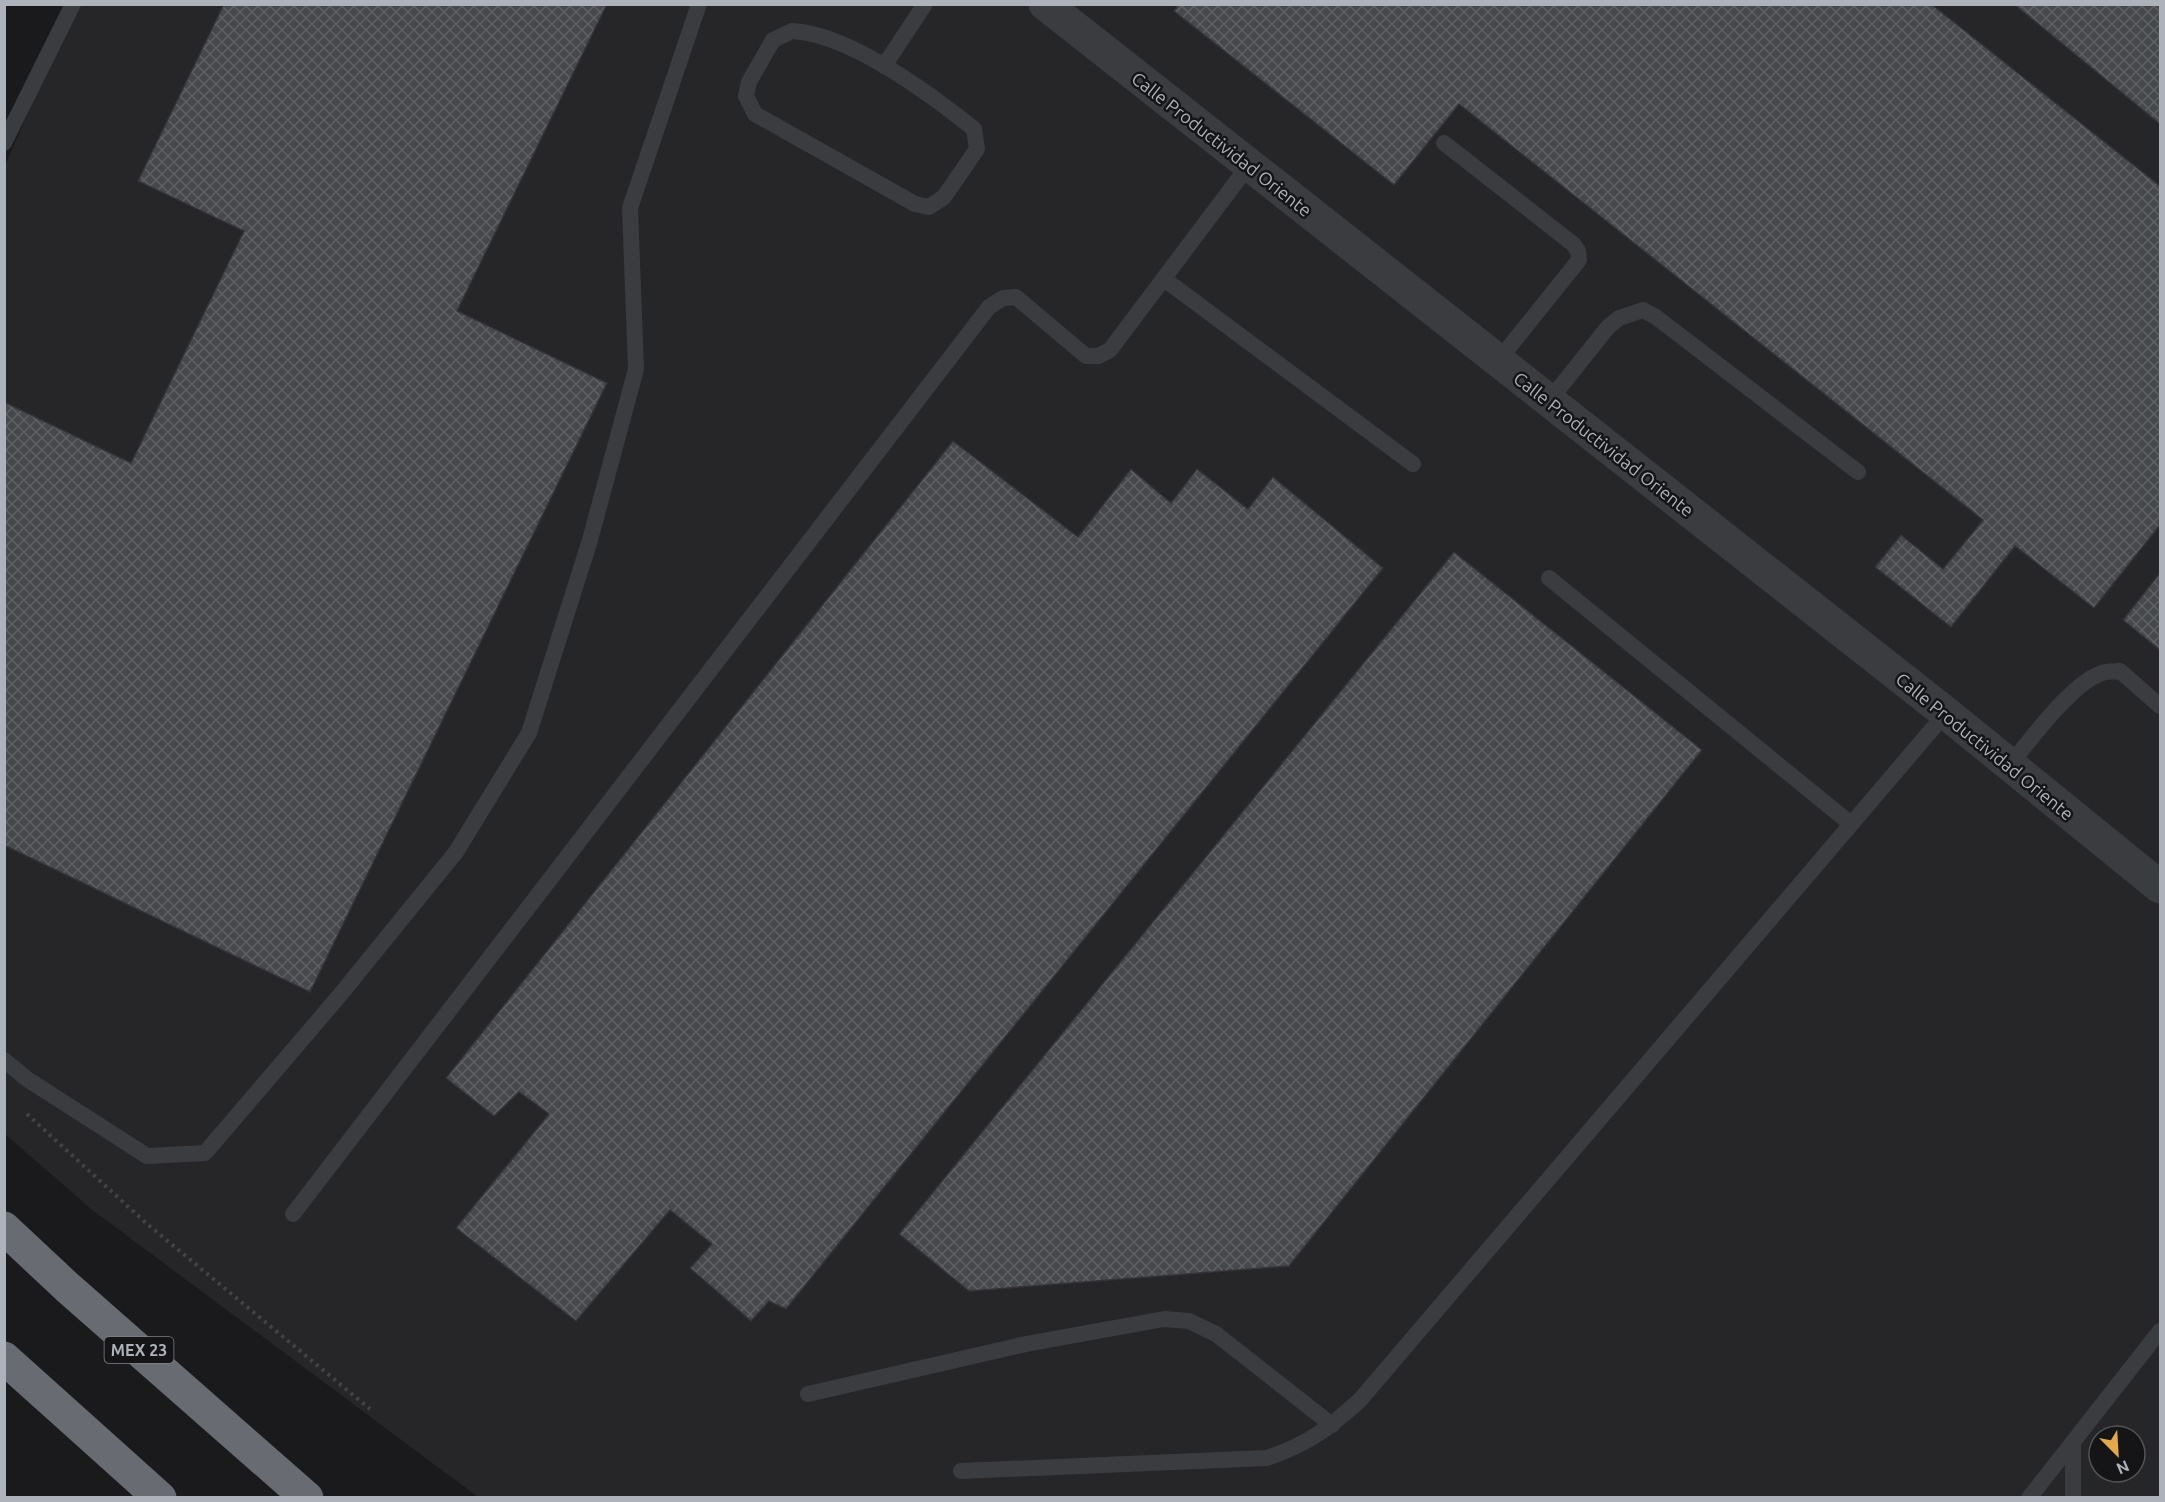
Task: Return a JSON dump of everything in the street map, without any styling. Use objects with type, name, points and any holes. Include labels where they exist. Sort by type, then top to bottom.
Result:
[{"type":"highway","name":"MEX 23","points":[[4,1228],[67,1287],[307,1497]]},
{"type":"highway","points":[[4,1359],[160,1497]]},
{"type":"highway","points":[[276,1470],[316,1497]]},
{"type":"street","name":"Calle Productividad Oriente","points":[[1045,4],[1946,713],[2160,887]]},
{"type":"lane","points":[[4,143],[73,4]]},
{"type":"lane","points":[[4,1060],[27,1079],[147,1156],[205,1153],[340,995],[456,852],[530,733],[590,540],[636,369],[630,208],[699,4]]},
{"type":"lane","points":[[884,66],[925,4]]},
{"type":"lane","points":[[792,31],[811,32],[884,66],[974,129],[977,149],[944,196],[929,207],[915,204],[755,114],[746,96],[749,82],[773,40],[792,31]]},
{"type":"lane","points":[[1444,143],[1573,244],[1578,251],[1579,260],[1498,361]]},
{"type":"lane","points":[[293,1214],[989,307],[1003,298],[1016,297],[1086,356],[1098,356],[1110,350],[1249,165]]},
{"type":"lane","points":[[1164,279],[1413,464]]},
{"type":"lane","points":[[1549,401],[1608,327],[1619,318],[1642,310],[1656,317],[1858,472]]},
{"type":"lane","points":[[1549,578],[1851,824]]},
{"type":"lane","points":[[2010,765],[2063,703],[2091,679],[2102,673],[2120,671],[2160,706]]},
{"type":"lane","points":[[961,1471],[1267,1458],[1302,1446],[1332,1425],[1360,1400],[1946,713]]},
{"type":"lane","points":[[808,1394],[1026,1344],[1172,1319],[1189,1321],[1216,1334],[1332,1425]]},
{"type":"lane","points":[[2029,1497],[2157,1338]]},
{"type":"lane","points":[[2073,1443],[2073,1497]]},
{"type":"path","points":[[21,1108],[146,1223],[369,1408]]},
{"type":"shaded area","points":[[76,5],[2160,5],[2160,1497],[478,1497],[91,1209],[5,1134],[5,165]]},
{"type":"building","points":[[224,4],[607,4],[457,311],[607,383],[310,992],[4,845],[4,402],[131,463],[244,231],[138,181]]},
{"type":"building","points":[[1179,4],[1931,4],[2160,186],[2160,525],[2094,608],[2015,546],[1951,627],[1875,567],[1901,535],[1943,569],[1983,520],[1459,104],[1394,185],[1174,11]]},
{"type":"building","points":[[2014,4],[2160,4],[2160,124]]},
{"type":"building","points":[[953,441],[1078,537],[1131,469],[1171,503],[1197,469],[1248,509],[1273,477],[1383,568],[786,1309],[769,1301],[751,1321],[690,1268],[712,1244],[670,1210],[576,1321],[456,1228],[549,1114],[519,1092],[494,1116],[446,1078]]},
{"type":"building","points":[[1454,552],[1702,750],[1289,1266],[969,1291],[899,1234]]},
{"type":"building","points":[[2160,573],[2160,650],[2123,620]]}]
